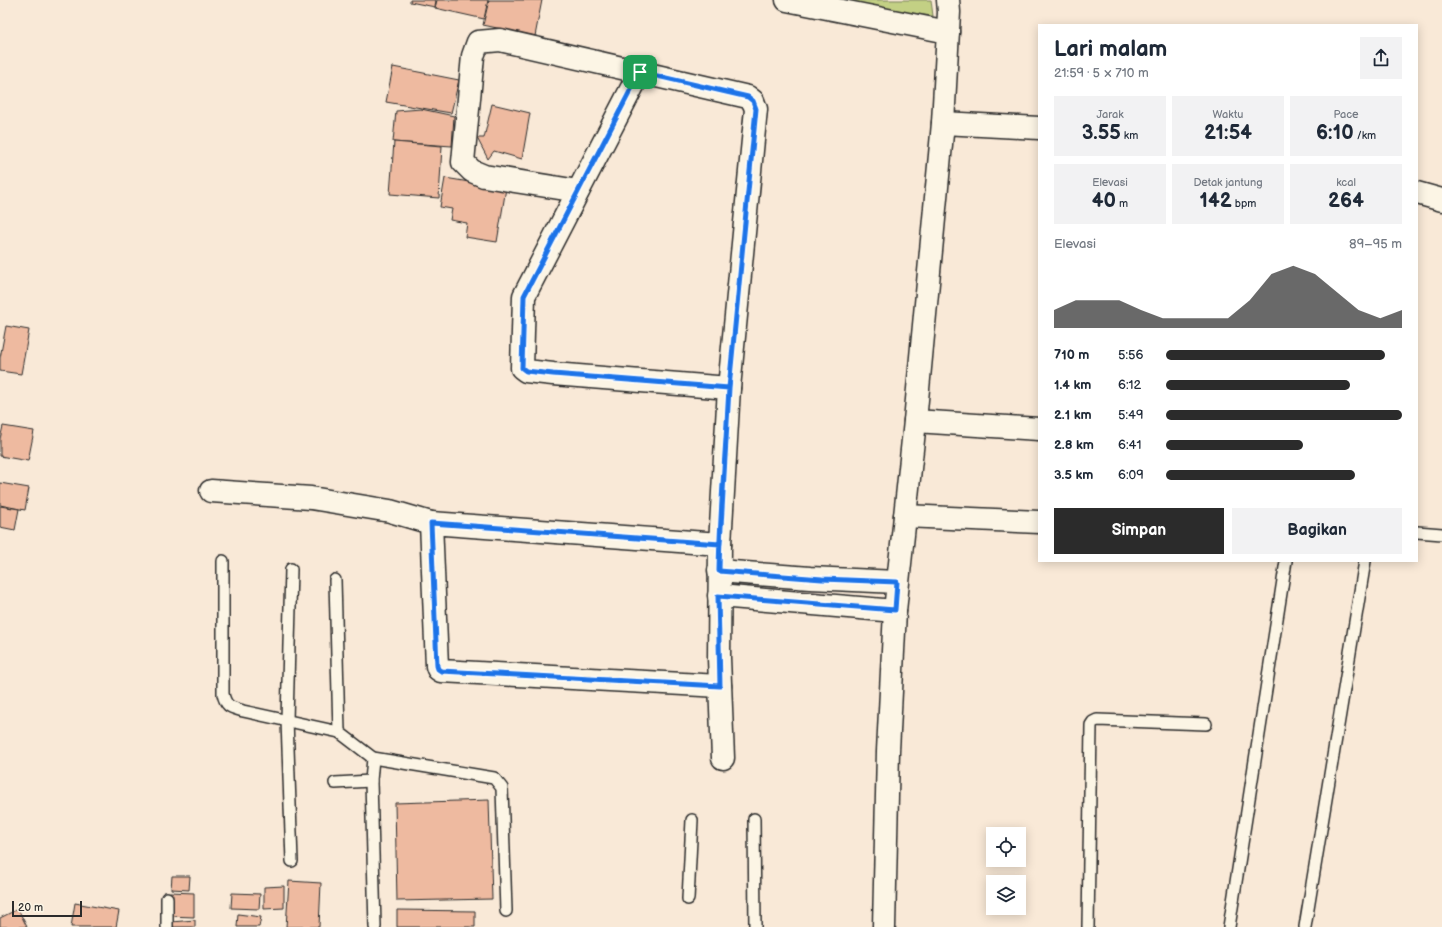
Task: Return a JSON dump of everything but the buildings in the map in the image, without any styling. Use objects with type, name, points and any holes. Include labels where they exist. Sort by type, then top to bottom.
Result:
[{"type":"street","points":[[787,0],[948,32]]},
{"type":"street","points":[[884,927],[888,751],[895,610],[915,421],[943,123],[949,12],[948,0]]},
{"type":"street","points":[[578,192],[484,176],[472,171],[463,162],[473,56],[478,42],[500,40],[748,97],[753,101],[756,109],[729,388],[720,544],[718,596],[723,758]]},
{"type":"street","points":[[640,72],[524,296],[522,368],[526,371],[553,374],[729,388]]},
{"type":"street","points":[[943,123],[1038,128]]},
{"type":"street","points":[[1418,193],[1442,200]]},
{"type":"street","points":[[915,421],[1038,429]]},
{"type":"street","points":[[211,491],[311,498],[390,512],[431,523],[720,544]]},
{"type":"street","points":[[905,516],[1038,522]]},
{"type":"street","points":[[431,523],[437,666],[441,671],[720,686]]},
{"type":"street","points":[[719,571],[822,579],[897,582]]},
{"type":"street","points":[[718,596],[895,610]]},
{"type":"lane","points":[[1418,532],[1442,534]]},
{"type":"lane","points":[[223,561],[222,694],[224,701],[229,707],[243,712],[339,732],[373,758],[494,778],[502,788],[506,911]]},
{"type":"lane","points":[[1229,927],[1286,562]]},
{"type":"lane","points":[[1306,927],[1365,562]]},
{"type":"lane","points":[[290,570],[287,720],[292,861]]},
{"type":"lane","points":[[335,580],[339,732]]},
{"type":"lane","points":[[1088,927],[1091,725],[1097,720],[1206,724]]},
{"type":"lane","points":[[373,758],[371,781],[375,927]]},
{"type":"lane","points":[[335,783],[371,781]]},
{"type":"lane","points":[[754,819],[755,927]]},
{"type":"lane","points":[[688,899],[692,820]]},
{"type":"lane","points":[[167,898],[168,927]]},
{"type":"green space","points":[[826,0],[931,0],[933,16],[862,8]]},
{"type":"route","points":[[640,72],[524,296],[522,368],[526,371],[553,374],[729,388],[719,571],[822,579],[897,582],[895,610],[718,596],[720,686],[676,685],[441,671],[437,666],[431,523],[720,544],[729,388],[756,109],[753,101],[748,97],[640,72]]}]
